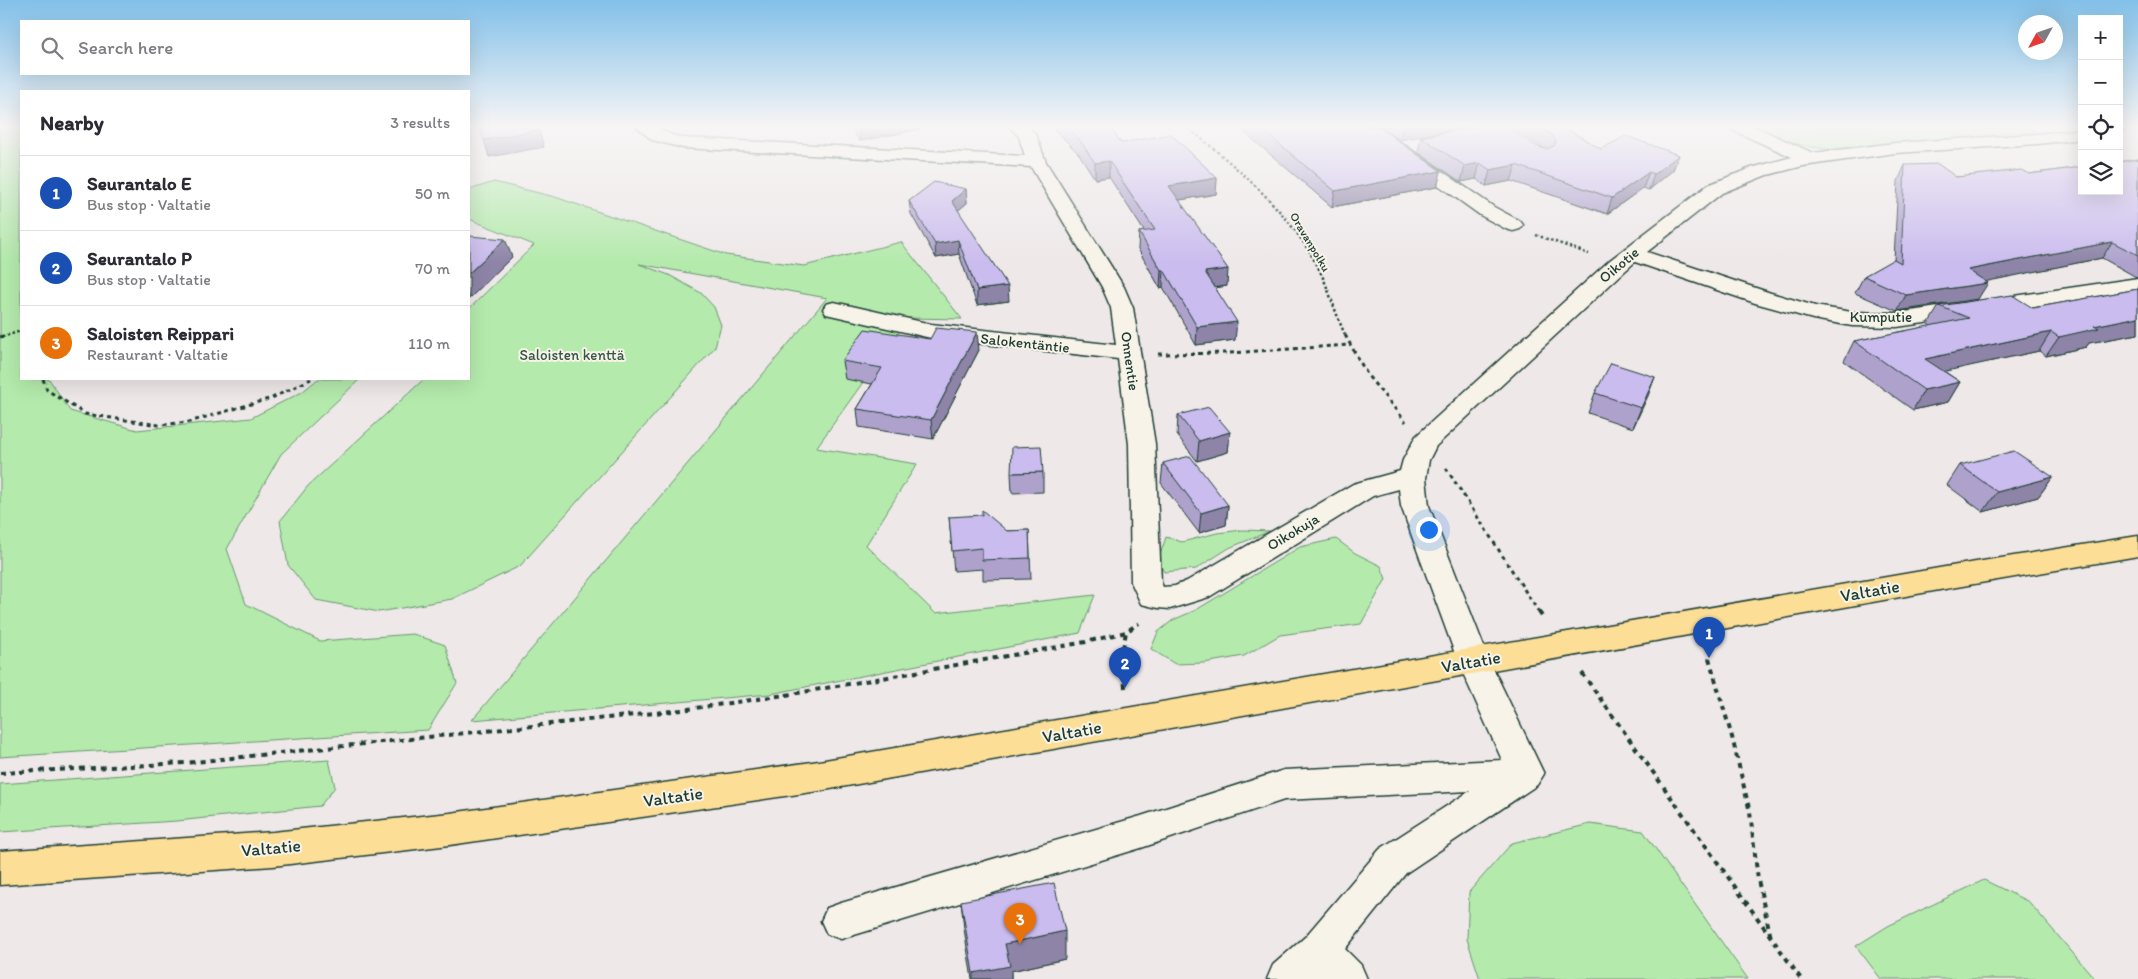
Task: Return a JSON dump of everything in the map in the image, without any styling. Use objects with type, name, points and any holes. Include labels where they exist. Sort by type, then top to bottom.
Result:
[{"type":"highway","name":"Valtatie","points":[[0,868],[272,849],[450,829],[819,776],[1945,578],[2138,546]]},
{"type":"street","name":"Onnentie","points":[[1043,172],[1113,287],[1122,308],[1142,444],[1146,582],[1152,596],[1163,599],[1179,597]]},
{"type":"street","points":[[1431,172],[1487,211],[1513,225]]},
{"type":"street","name":"Oikotie","points":[[1526,774],[1474,662],[1415,506],[1412,478],[1416,460],[1425,442],[1625,259],[1715,189],[1731,181],[1763,172]]},
{"type":"street","name":"Kumputie","points":[[1625,259],[1813,312],[1868,320],[1898,320],[1954,313],[2036,299],[2138,285]]},
{"type":"street","name":"Salokentäntie","points":[[834,309],[931,331],[964,336],[1128,353]]},
{"type":"street","name":"Oikokuja","points":[[1179,597],[1198,590],[1363,490],[1387,482],[1412,478]]},
{"type":"street","points":[[841,920],[1132,835],[1284,785],[1526,774]]},
{"type":"street","points":[[1288,979],[1319,950],[1393,861],[1526,774]]},
{"type":"street","points":[[1319,950],[1347,979]]},
{"type":"path","name":"Oravanpolku","points":[[1240,172],[1272,199],[1293,225],[1317,266],[1350,345],[1372,381],[1394,410],[1425,442],[1459,486],[1490,538],[1547,623]]},
{"type":"path","points":[[1513,225],[1625,259]]},
{"type":"path","points":[[0,337],[20,331]]},
{"type":"path","points":[[1128,353],[1229,353],[1350,345]]},
{"type":"path","points":[[44,380],[48,390],[85,414],[159,425],[189,422],[272,398],[309,380]]},
{"type":"path","points":[[0,773],[185,763],[682,710],[811,691],[1086,642],[1126,632],[1179,597]]},
{"type":"path","points":[[1125,688],[1122,654],[1126,632]]},
{"type":"path","points":[[1709,658],[1732,737],[1750,812],[1758,880],[1772,940]]},
{"type":"path","points":[[1582,673],[1801,979]]},
{"type":"green space","points":[[0,172],[20,172],[20,380],[50,380],[70,411],[137,430],[251,418],[302,392],[317,380],[359,380],[281,454],[227,549],[246,604],[320,641],[413,634],[445,645],[457,683],[428,730],[0,757]]},
{"type":"green space","name":"Saloisten kenttä","points":[[494,182],[555,197],[726,255],[804,266],[901,242],[962,319],[909,318],[816,448],[917,464],[866,545],[935,613],[1095,595],[1080,633],[770,694],[472,720],[827,298],[639,264],[669,275],[701,293],[714,307],[721,325],[715,347],[520,566],[452,599],[379,612],[316,600],[288,565],[280,521],[308,486],[423,380],[470,380],[470,308],[534,245],[470,219],[470,190]]},
{"type":"green space","points":[[1243,530],[1270,531],[1229,548],[1196,569],[1164,572],[1158,561],[1166,537],[1182,542],[1217,533]]},
{"type":"green space","points":[[1336,539],[1355,553],[1381,566],[1386,579],[1361,624],[1280,635],[1244,656],[1204,663],[1175,664],[1151,649],[1158,632],[1173,620],[1196,610],[1300,547]]},
{"type":"green space","points":[[329,760],[335,787],[320,806],[177,821],[0,832],[0,784]]},
{"type":"green space","points":[[1590,824],[1643,831],[1748,979],[1480,979],[1467,939],[1469,892],[1512,843]]},
{"type":"green space","points":[[1984,880],[2029,902],[2095,979],[1881,979],[1856,946],[1888,926]]},
{"type":"building","points":[[1116,172],[1210,172],[1217,178],[1169,186],[1228,269],[1205,272],[1237,322],[1197,327],[1164,270],[1161,270],[1139,232],[1155,230]]},
{"type":"building","points":[[1312,172],[1437,172],[1335,191]]},
{"type":"building","points":[[1535,172],[1657,172],[1654,174],[1649,172],[1612,198]]},
{"type":"building","points":[[1905,172],[1949,172],[1956,177],[2005,172],[2024,172],[2029,174],[2078,172],[2078,195],[2123,195],[2123,172],[2138,172],[2138,255],[2112,242],[1968,270],[1988,283],[1906,295],[1864,276],[1894,259],[1901,263]]},
{"type":"building","points":[[934,182],[966,189],[952,201],[1008,286],[977,290],[958,240],[935,244],[909,201]]},
{"type":"building","points":[[470,236],[505,239],[470,272]]},
{"type":"building","points":[[2138,289],[2138,317],[2094,326],[2099,328],[2059,337],[2051,332],[1925,359],[1960,382],[1924,390],[1854,341],[1969,318],[1939,306],[2012,295],[2033,308]]},
{"type":"building","points":[[936,328],[977,332],[931,420],[857,409],[882,368],[842,361],[865,329],[930,339]]},
{"type":"building","points":[[1611,363],[1655,377],[1641,408],[1595,393]]},
{"type":"building","points":[[1209,407],[1230,432],[1199,441],[1178,415]]},
{"type":"building","points":[[1041,446],[1043,472],[1011,473],[1012,447]]},
{"type":"building","points":[[2014,451],[2053,477],[1997,492],[1960,465]]},
{"type":"building","points":[[1190,456],[1228,505],[1201,513],[1163,463]]},
{"type":"building","points":[[982,510],[1007,531],[1029,530],[1030,558],[982,560],[982,548],[952,551],[949,517],[982,515]]},
{"type":"building","points":[[1054,883],[1065,931],[1005,944],[1010,966],[973,973],[961,901]]},
{"type":"place","name":"Seurantalo E","points":[[1709,658]]},
{"type":"place","name":"Seurantalo P","points":[[1125,688]]},
{"type":"place","name":"Saloisten Reippari","points":[[1020,944]]}]
